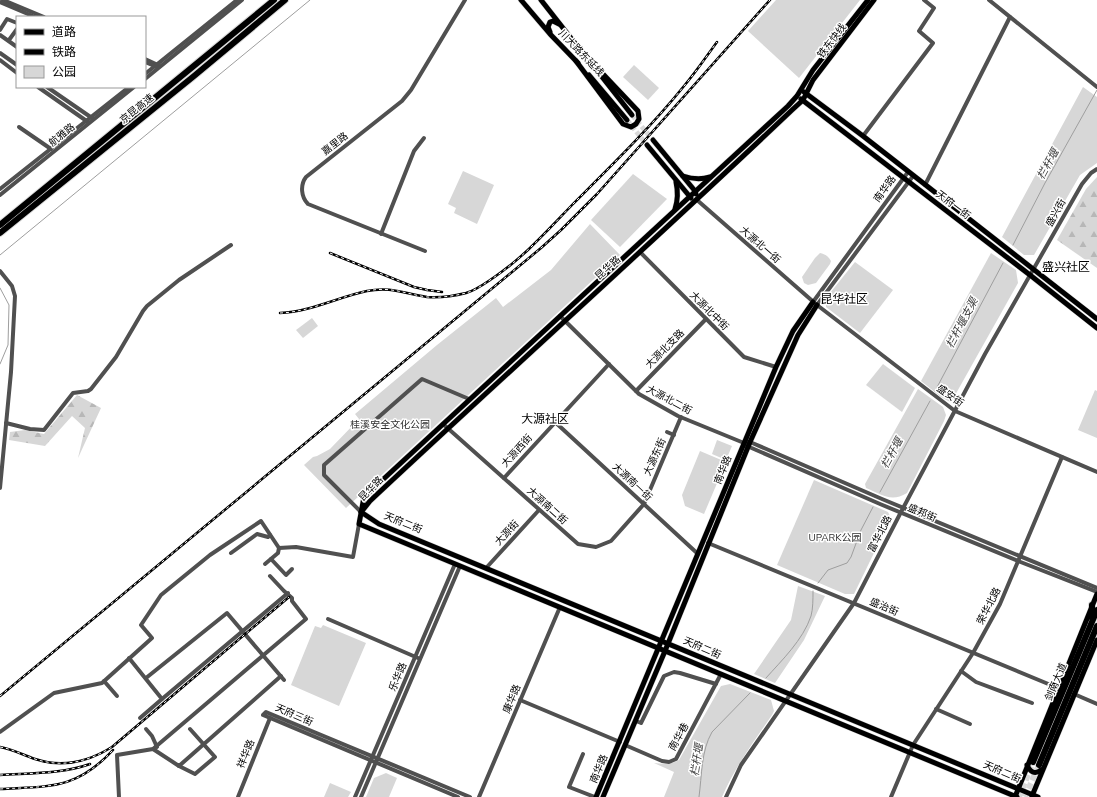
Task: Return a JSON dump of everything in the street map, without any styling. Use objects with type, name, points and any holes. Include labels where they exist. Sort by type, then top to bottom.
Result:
[{"type":"highway","name":"京昆高速","points":[[0,225],[274,0]]},
{"type":"highway","name":"京昆高速","points":[[0,233],[194,76],[285,0]]},
{"type":"highway","name":"剑南大道","points":[[1035,765],[1094,624],[1094,608]]},
{"type":"main road","name":"川大路东延线","points":[[521,0],[550,34],[598,84],[626,120]]},
{"type":"main road","name":"川大路东延线","points":[[541,0],[632,115]]},
{"type":"main road","name":"铁东快线","points":[[800,89],[813,70],[868,0]]},
{"type":"main road","name":"铁东快线","points":[[806,94],[819,72],[874,0]]},
{"type":"main road","points":[[550,34],[548,27],[550,22],[560,24]]},
{"type":"main road","points":[[576,62],[623,124],[630,127],[636,124],[639,119],[638,111],[584,54]]},
{"type":"main road","name":"天府一街","points":[[800,89],[863,136],[1097,318]]},
{"type":"main road","name":"昆华路","points":[[361,512],[364,497],[788,106],[797,96],[800,89]]},
{"type":"main road","name":"昆华路","points":[[361,512],[370,501],[447,429],[697,200],[803,100],[806,94]]},
{"type":"main road","name":"天府一街","points":[[797,96],[1097,328]]},
{"type":"main road","points":[[653,140],[695,191],[697,200]]},
{"type":"main road","points":[[647,145],[689,197],[697,200]]},
{"type":"main road","points":[[682,175],[702,179],[711,177]]},
{"type":"main road","points":[[674,210],[677,203],[676,181]]},
{"type":"main road","name":"南华路","points":[[603,797],[669,643],[744,442],[776,367],[793,331],[815,303]]},
{"type":"main road","name":"南华路","points":[[596,797],[698,554],[706,542],[798,335],[815,303]]},
{"type":"main road","points":[[359,524],[361,512]]},
{"type":"main road","name":"天府二街","points":[[361,512],[379,524],[487,567],[1032,796],[1038,797]]},
{"type":"main road","name":"天府二街","points":[[359,524],[1016,797]]},
{"type":"main road","points":[[1032,796],[1035,765],[1058,688],[1094,608],[1097,593]]},
{"type":"main road","points":[[1016,797],[1018,789],[1035,765],[1074,694],[1097,640]]},
{"type":"street","points":[[3,0],[42,16]]},
{"type":"street","points":[[146,77],[157,66],[237,0]]},
{"type":"street","points":[[146,73],[242,0]]},
{"type":"street","name":"嘉里路","points":[[425,251],[308,204],[305,202],[302,194],[303,181],[306,177],[402,101],[411,90],[465,0]]},
{"type":"street","points":[[863,136],[933,43],[919,31],[934,8],[924,0]]},
{"type":"street","points":[[989,0],[1096,86]]},
{"type":"street","points":[[0,2],[33,16]]},
{"type":"street","points":[[925,185],[1010,17]]},
{"type":"street","points":[[0,30],[7,19],[16,23]]},
{"type":"street","points":[[9,40],[16,30]]},
{"type":"street","points":[[0,35],[16,46]]},
{"type":"street","points":[[0,53],[16,65]]},
{"type":"street","points":[[0,60],[16,71]]},
{"type":"street","points":[[146,60],[157,66]]},
{"type":"street","points":[[146,62],[157,66]]},
{"type":"street","points":[[39,88],[88,122]]},
{"type":"street","points":[[48,88],[92,119]]},
{"type":"street","name":"航雅路","points":[[92,119],[128,88]]},
{"type":"street","name":"航雅路","points":[[0,189],[133,88]]},
{"type":"street","name":"航雅路","points":[[0,194],[88,122]]},
{"type":"street","points":[[19,126],[51,149]]},
{"type":"street","points":[[381,234],[414,151],[424,138]]},
{"type":"street","name":"盛兴街","points":[[1034,269],[1082,184],[1097,169]]},
{"type":"street","name":"南华路","points":[[815,303],[911,174]]},
{"type":"street","name":"大源北一街","points":[[697,200],[815,303]]},
{"type":"street","points":[[6,423],[30,429],[44,430],[73,392],[88,391],[91,389],[116,357],[147,306],[179,280],[231,245]]},
{"type":"street","name":"大源北中街","points":[[640,252],[744,357],[776,367]]},
{"type":"street","name":"富华北路","points":[[726,797],[741,765],[854,604],[903,507],[1034,269]]},
{"type":"street","points":[[0,271],[12,286],[15,296],[0,488]]},
{"type":"street","name":"盛安街","points":[[815,303],[955,411],[1097,472]]},
{"type":"street","name":"大源北二街","points":[[560,316],[639,394],[681,417],[744,442]]},
{"type":"street","name":"大源北支路","points":[[636,391],[706,319]]},
{"type":"street","name":"大源西街","points":[[504,478],[609,364]]},
{"type":"street","points":[[361,512],[324,475],[324,465],[422,379],[469,400]]},
{"type":"street","name":"大源东街","points":[[644,504],[681,417]]},
{"type":"street","name":"大源南一街","points":[[555,422],[698,554]]},
{"type":"street","name":"大源南二街","points":[[443,424],[578,544],[596,547],[611,541],[644,504]]},
{"type":"street","points":[[667,432],[674,435]]},
{"type":"street","name":"盛邦街","points":[[744,442],[1097,588]]},
{"type":"street","name":"盛邦街","points":[[749,444],[901,512],[1097,593]]},
{"type":"street","name":"荣华北路","points":[[891,797],[913,745],[973,653],[1000,604],[1062,457]]},
{"type":"street","name":"大源街","points":[[487,567],[539,510]]},
{"type":"street","points":[[0,732],[54,693],[102,683],[152,638],[141,625],[161,595],[210,555],[261,521],[279,548]]},
{"type":"street","points":[[279,548],[296,547],[353,557],[359,524]]},
{"type":"street","points":[[231,553],[257,534],[268,537],[270,535]]},
{"type":"street","name":"盛治街","points":[[706,542],[1058,688]]},
{"type":"street","points":[[265,564],[278,553],[279,548]]},
{"type":"street","points":[[271,559],[286,575],[292,569]]},
{"type":"street","name":"乐华路","points":[[355,797],[374,759],[458,565]]},
{"type":"street","points":[[119,797],[117,755],[155,748],[306,619],[292,601],[292,598],[288,593],[284,592],[270,576]]},
{"type":"street","points":[[140,718],[288,593]]},
{"type":"street","name":"康华路","points":[[479,797],[560,607]]},
{"type":"street","points":[[146,678],[227,613],[284,680]]},
{"type":"street","points":[[328,619],[418,658]]},
{"type":"street","points":[[130,658],[162,698]]},
{"type":"street","points":[[961,671],[976,682],[1032,703]]},
{"type":"street","points":[[636,721],[641,723],[664,676],[674,672],[680,672],[716,684]]},
{"type":"street","name":"南华巷","points":[[625,745],[662,761],[669,762],[676,759],[721,674]]},
{"type":"street","points":[[179,766],[281,676]]},
{"type":"street","points":[[104,681],[117,696]]},
{"type":"street","points":[[1074,694],[1097,704]]},
{"type":"street","points":[[520,700],[620,742]]},
{"type":"street","points":[[936,709],[970,724]]},
{"type":"street","name":"天府三街","points":[[458,797],[374,759],[266,712],[263,715],[270,718],[374,759],[470,797]]},
{"type":"street","name":"祥华路","points":[[238,797],[270,718]]},
{"type":"street","points":[[146,729],[152,736],[155,748],[179,766],[195,774],[215,757],[190,729]]},
{"type":"street","points":[[583,754],[569,787],[596,797]]},
{"type":"street","name":"乐华路","points":[[361,797],[374,759]]},
{"type":"green space","points":[[776,0],[860,0],[799,78],[748,31]]},
{"type":"green space","points":[[634,65],[659,88],[648,100],[623,77]]},
{"type":"green space","points":[[1083,87],[1097,97],[1097,163],[1080,175],[1034,255],[1024,255],[1002,237]]},
{"type":"green space","points":[[463,171],[494,185],[477,224],[454,213],[456,208],[448,204]]},
{"type":"green space","points":[[633,174],[667,199],[620,247],[591,220]]},
{"type":"green space","points":[[1097,177],[1097,268],[1057,240],[1086,189]]},
{"type":"green space","name":"桂溪安全文化公园","points":[[590,224],[620,255],[346,508],[304,465],[313,457],[330,449],[359,419],[355,414],[496,298],[503,307],[551,270]]},
{"type":"green space","points":[[820,253],[829,258],[831,261],[830,264],[816,283],[808,285],[804,283],[802,277]]},
{"type":"green space","points":[[991,253],[1016,270],[1018,283],[950,402],[941,397],[921,381]]},
{"type":"green space","points":[[855,262],[893,290],[860,333],[826,307],[826,298]]},
{"type":"green space","points":[[312,318],[318,326],[303,338],[296,330]]},
{"type":"green space","points":[[883,364],[915,388],[902,412],[866,385]]},
{"type":"green space","points":[[918,389],[943,407],[946,415],[944,421],[907,493],[896,497],[881,495],[866,488],[865,484]]},
{"type":"green space","points":[[1095,390],[1097,391],[1097,438],[1078,430]]},
{"type":"green space","points":[[77,395],[101,408],[78,458],[85,428],[72,416],[45,446],[9,440],[10,432],[25,430],[44,434]]},
{"type":"green space","points":[[717,440],[732,446],[726,460],[712,454]]},
{"type":"green space","points":[[700,451],[726,462],[704,514],[685,506],[682,495]]},
{"type":"green space","name":"UPARK公园","points":[[814,480],[888,512],[891,518],[854,594],[845,594],[777,565]]},
{"type":"green space","points":[[798,586],[825,596],[804,640],[775,683],[754,674],[791,620]]},
{"type":"green space","points":[[323,625],[366,643],[339,706],[291,685],[315,626],[321,628]]},
{"type":"green space","points":[[730,684],[771,700],[774,711],[772,715],[739,765],[722,797],[664,797],[674,772],[654,763],[664,764],[679,760],[721,686]]},
{"type":"green space","points":[[386,773],[397,778],[389,797],[366,797],[374,778]]},
{"type":"green space","points":[[330,783],[351,792],[348,797],[324,797]]},
{"type":"waterway","points":[[0,255],[310,0]]},
{"type":"waterway","name":"栏杆堰","points":[[1013,245],[1045,183],[1097,90]]},
{"type":"waterway","name":"栏杆堰支渠","points":[[935,391],[1003,263]]},
{"type":"waterway","points":[[0,288],[9,305],[8,345],[0,364]]},
{"type":"waterway","name":"栏杆堰","points":[[880,492],[930,401]]},
{"type":"waterway","name":"栏杆堰","points":[[818,583],[828,570],[847,563],[873,507]]},
{"type":"waterway","name":"栏杆堰","points":[[766,678],[792,649],[803,633],[811,616],[813,591]]},
{"type":"waterway","name":"栏杆堰","points":[[699,797],[702,763],[708,739],[712,732],[750,693]]},
{"type":"tunnel","points":[[632,115],[653,140]]},
{"type":"tunnel","points":[[627,120],[647,145]]},
{"type":"tunnel","points":[[1019,797],[1033,762]]},
{"type":"tunnel","points":[[1025,797],[1039,765]]},
{"type":"railway","points":[[0,696],[561,230],[597,194],[770,0]]},
{"type":"railway","points":[[280,313],[302,310],[367,291],[383,289],[427,297],[437,297],[466,293],[480,287],[525,253],[630,147],[658,117],[693,75],[717,42]]},
{"type":"railway","points":[[330,253],[414,287],[442,292]]},
{"type":"railway","points":[[0,747],[45,762],[55,763],[84,760],[103,752],[112,747],[289,597]]},
{"type":"railway","points":[[0,789],[48,786],[74,779],[87,773],[113,750]]},
{"type":"railway","points":[[0,775],[68,770],[90,764]]},
{"type":"district","name":"盛兴社区","points":[[1066,267]]},
{"type":"district","name":"昆华社区","points":[[844,299]]},
{"type":"district","name":"大源社区","points":[[545,419]]}]
